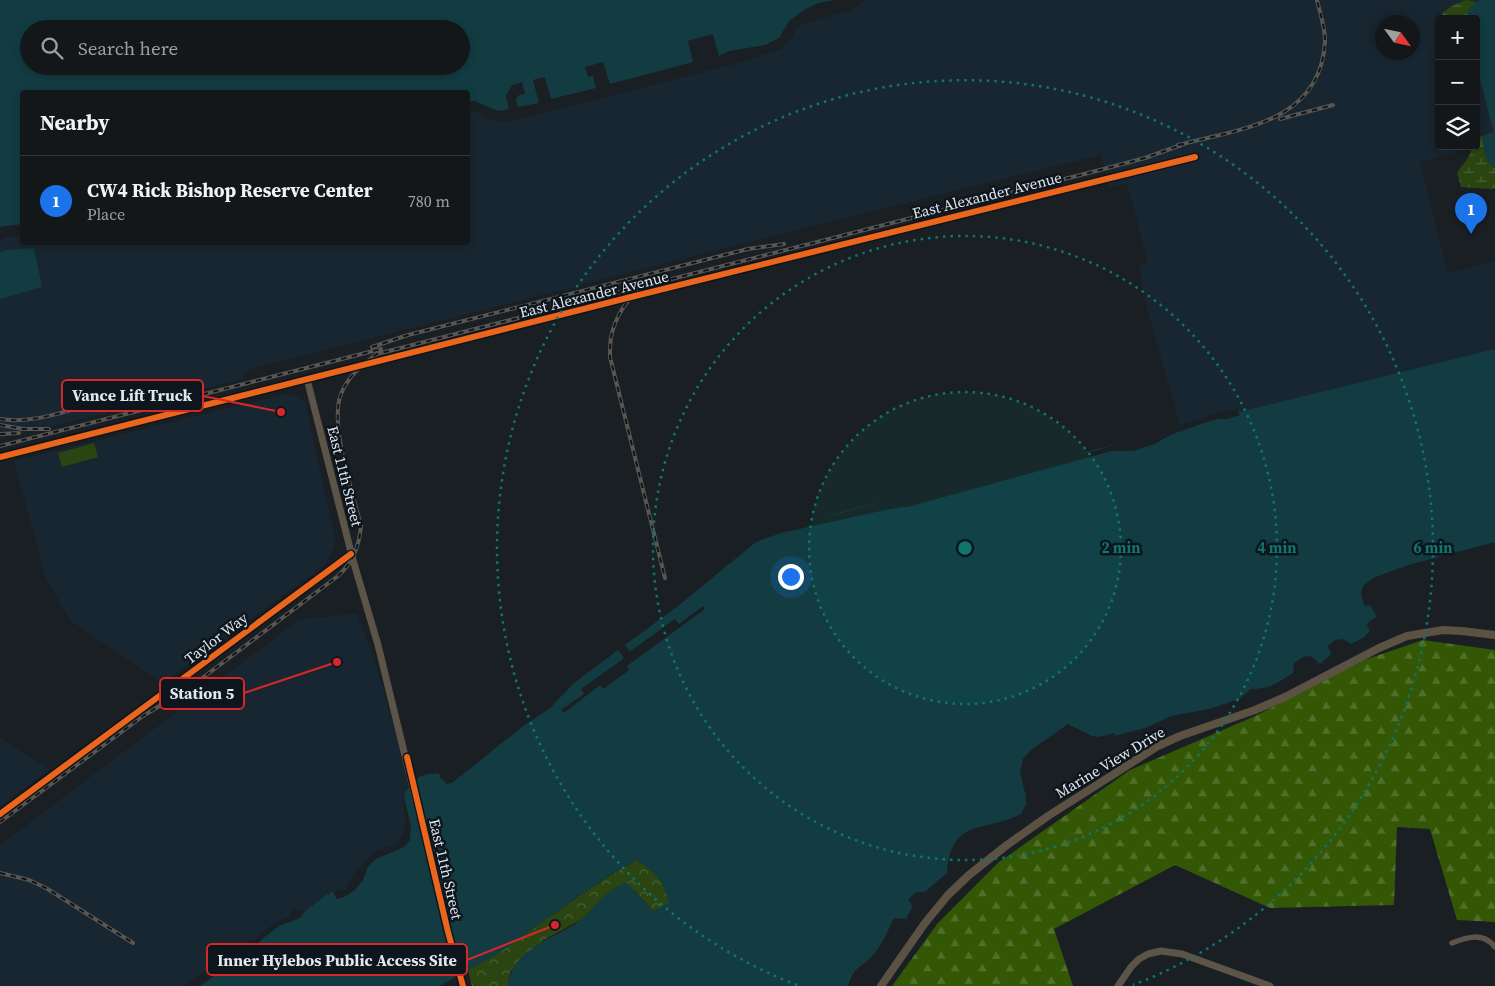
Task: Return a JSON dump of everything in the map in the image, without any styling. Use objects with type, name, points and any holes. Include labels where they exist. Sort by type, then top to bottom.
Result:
[{"type":"main road","name":"Marine View Drive","points":[[881,986],[925,923],[948,895],[969,876],[1007,845],[1048,816],[1158,746],[1270,703],[1379,648],[1408,636],[1443,630],[1462,630],[1495,635]]},
{"type":"street","name":"East Alexander Avenue","points":[[0,457],[1195,157]]},
{"type":"street","name":"East 11th Street","points":[[307,379],[351,554],[378,645],[407,757],[448,932],[463,986]]},
{"type":"street","name":"Taylor Way","points":[[0,814],[351,554]]},
{"type":"street","points":[[1452,943],[1474,936],[1486,939],[1495,946]]},
{"type":"street","points":[[1118,986],[1139,959],[1161,951],[1182,954],[1270,986]]},
{"type":"shaded area","points":[[0,0],[864,0],[797,23],[784,44],[541,111],[480,112],[470,109],[470,90],[20,90],[20,234],[0,239]]},
{"type":"shaded area","points":[[864,0],[1480,0],[1471,15],[1435,15],[1435,150],[1457,150],[1457,153],[1420,162],[1448,273],[1495,261],[1495,368],[1244,430],[1237,409],[1220,412],[1180,426],[1147,308],[1139,265],[1148,263],[1127,183],[1110,188],[1101,155],[255,368],[243,372],[244,379],[0,439],[0,239],[20,234],[20,245],[470,245],[470,109],[797,23]]},
{"type":"shaded area","points":[[1479,0],[1495,0],[1495,169],[1486,158],[1483,146],[1483,136],[1494,132],[1480,78],[1480,15],[1468,15],[1468,10]]},
{"type":"shaded area","points":[[1480,78],[1494,132],[1480,137]]},
{"type":"shaded area","points":[[34,248],[42,287],[0,299],[0,253],[6,250]]},
{"type":"shaded area","points":[[1495,349],[1495,553],[1411,573],[1374,588],[1367,599],[1377,617],[1369,621],[1367,626],[1370,631],[1363,638],[1351,644],[1343,639],[1335,640],[1328,646],[1331,654],[1320,664],[1311,656],[1303,657],[1294,663],[1293,673],[1268,687],[1251,689],[1239,699],[1209,709],[1171,716],[1146,728],[1098,740],[1071,731],[1062,731],[1029,756],[1024,767],[1026,804],[1021,814],[962,835],[955,843],[950,855],[947,873],[925,892],[916,892],[908,900],[913,906],[906,919],[894,918],[879,948],[855,971],[848,986],[508,986],[512,972],[526,953],[582,919],[604,896],[622,884],[627,883],[653,911],[669,903],[662,882],[651,870],[637,860],[573,900],[496,955],[439,986],[187,986],[292,912],[304,912],[327,894],[332,891],[335,893],[337,888],[346,890],[368,860],[396,846],[406,832],[407,821],[404,797],[406,791],[419,777],[427,774],[450,773],[539,708],[562,687],[563,681],[698,582],[698,580],[719,564],[769,533],[860,507],[894,499],[915,497],[1116,444],[1134,447],[1166,434],[1166,430],[1220,412],[1237,409],[1240,412]]},
{"type":"shaded area","points":[[287,394],[298,396],[305,402],[336,543],[324,566],[163,683],[71,621],[46,579],[14,461]]},
{"type":"shaded area","points":[[357,613],[376,665],[397,737],[409,788],[406,791],[406,832],[396,846],[368,860],[346,890],[335,893],[332,891],[326,894],[304,912],[292,912],[187,986],[0,986],[0,845],[299,620]]},
{"type":"shaded area","points":[[0,738],[50,769],[0,806]]},
{"type":"green space","points":[[1466,0],[1476,2],[1495,0],[1495,188],[1492,189],[1461,187],[1457,173],[1471,150],[1480,150],[1480,137],[1494,132],[1480,78],[1480,15],[1442,15],[1447,9]]},
{"type":"green space","points":[[94,443],[98,457],[62,467],[58,453]]},
{"type":"green space","points":[[1423,640],[1495,650],[1495,922],[1457,920],[1430,829],[1397,827],[1394,905],[1270,908],[1175,865],[1054,929],[1073,986],[892,986],[938,923],[999,862],[1130,770],[1253,717],[1364,660]]},
{"type":"green space","points":[[637,860],[651,870],[662,882],[670,903],[653,911],[635,891],[615,888],[582,919],[544,940],[510,972],[508,986],[472,986],[468,970],[511,944],[594,886]]},
{"type":"pier","points":[[836,0],[866,0],[851,10],[799,25],[783,48],[731,65],[507,122],[487,119],[475,111],[470,110],[470,102],[475,101],[498,111],[509,109],[506,96],[512,85],[522,82],[525,94],[519,95],[516,100],[518,107],[539,103],[533,80],[545,77],[551,99],[596,88],[593,76],[588,77],[585,67],[603,62],[610,84],[693,62],[688,41],[713,34],[719,56],[729,51],[765,45],[779,38],[789,21],[818,3]]},
{"type":"pier","points":[[20,224],[20,236],[7,237],[0,240],[0,227]]},
{"type":"pier","points":[[1237,409],[1240,415],[1198,425],[1170,435],[1155,444],[1133,451],[1112,451],[911,506],[781,533],[756,542],[678,606],[625,645],[629,651],[632,650],[675,619],[679,624],[703,606],[705,609],[627,666],[629,670],[603,689],[600,685],[564,713],[561,710],[584,694],[581,689],[623,659],[618,650],[574,683],[550,708],[522,727],[452,783],[447,784],[440,777],[439,773],[446,773],[511,723],[538,705],[542,705],[562,687],[563,681],[612,642],[698,582],[698,580],[759,530],[768,530],[834,515],[1027,464],[1098,450],[1116,444],[1134,447],[1166,434],[1166,430],[1220,412]]},
{"type":"pier","points":[[1495,542],[1495,554],[1403,577],[1376,588],[1370,598],[1374,605],[1365,606],[1363,602],[1361,594],[1363,586],[1373,578],[1408,565]]},
{"type":"pier","points":[[1068,724],[1092,736],[1099,737],[1114,733],[1115,738],[1098,743],[1083,740],[1070,733],[1063,733],[1031,758],[1026,768],[1028,796],[1024,790],[1020,772],[1023,759],[1031,750]]},
{"type":"pier","points":[[402,796],[404,797],[411,826],[410,840],[404,847],[376,859],[368,867],[363,880],[354,891],[337,899],[332,891],[335,893],[337,888],[346,890],[353,875],[366,860],[376,851],[398,844],[406,824]]},
{"type":"pier","points":[[294,909],[304,912],[300,918],[279,926],[257,945],[200,986],[184,986],[247,941],[253,940],[275,923],[288,916]]},
{"type":"railway","points":[[1178,145],[1227,134],[1273,118],[1293,106],[1309,90],[1320,68],[1325,41],[1317,0]]},
{"type":"railway","points":[[1280,119],[1333,105]]},
{"type":"railway","points":[[0,822],[143,716],[189,688],[338,576],[348,565],[357,547],[361,526],[340,440],[338,407],[341,394],[347,382],[377,354],[1100,170],[1145,158],[1184,144]]},
{"type":"railway","points":[[372,347],[408,335],[748,249],[784,244]]},
{"type":"railway","points":[[643,289],[631,297],[618,316],[611,337],[610,357],[665,578]]},
{"type":"railway","points":[[0,446],[381,349]]},
{"type":"railway","points":[[0,419],[14,420],[43,417],[123,397],[183,394]]},
{"type":"railway","points":[[0,425],[23,429],[49,429]]},
{"type":"railway","points":[[0,434],[19,433]]},
{"type":"railway","points":[[0,873],[29,880],[46,888],[133,943]]},
{"type":"cycle path","points":[[0,457],[631,297],[1195,157]]},
{"type":"cycle path","points":[[0,814],[351,554]]},
{"type":"cycle path","points":[[407,757],[448,932],[463,986]]},
{"type":"place","name":"CW4 Rick Bishop Reserve Center","points":[[1471,234]]},
{"type":"place","name":"Vance Lift Truck","points":[[281,412]]},
{"type":"place","name":"Station 5","points":[[337,662]]},
{"type":"place","name":"Inner Hylebos Public Access Site","points":[[555,925]]}]
